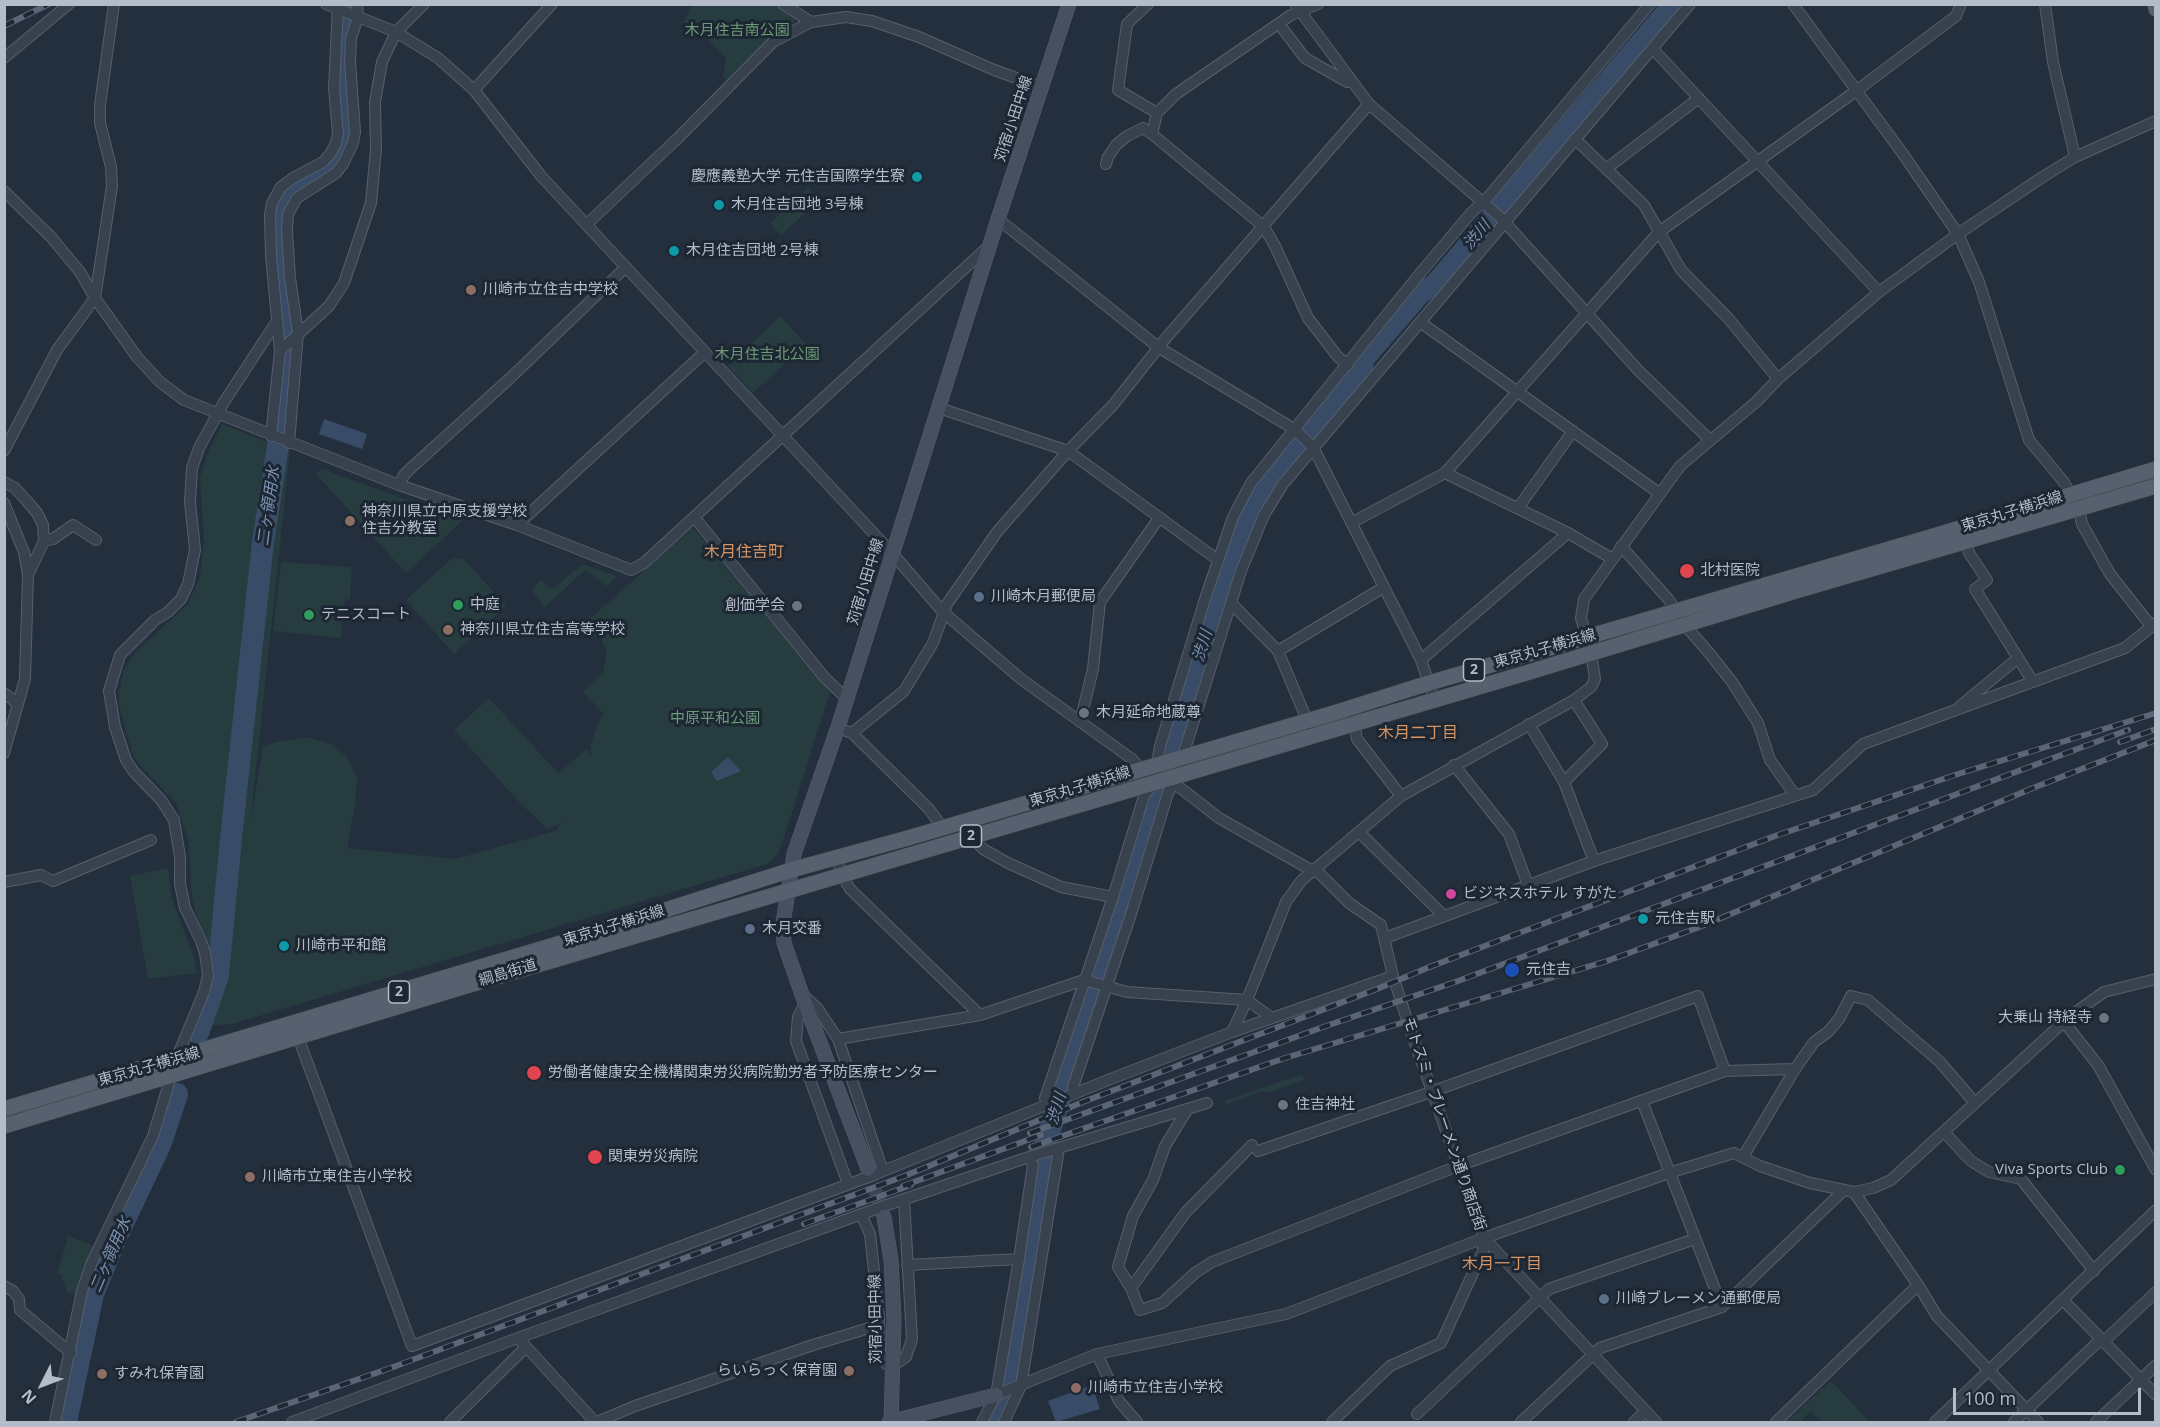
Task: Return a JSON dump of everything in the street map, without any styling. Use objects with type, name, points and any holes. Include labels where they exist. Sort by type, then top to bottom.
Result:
[{"type":"main road","name":"東京丸子横浜線","points":[[1680,618],[1928,538],[2156,469]]},
{"type":"main road","name":"東京丸子横浜線","points":[[4,1109],[581,937],[791,870],[1429,683],[1588,644],[1966,541],[2156,486]]},
{"type":"main road","name":"東京丸子横浜線","points":[[788,890],[1154,782],[1176,780],[1434,699],[1588,644]]},
{"type":"main road","name":"綱島街道","points":[[298,1037],[788,890]]},
{"type":"main road","name":"東京丸子横浜線","points":[[4,1126],[298,1037]]},
{"type":"street","points":[[4,58],[69,4]]},
{"type":"street","points":[[4,451],[57,350],[95,298],[112,186],[111,167],[100,123],[100,105],[114,4]]},
{"type":"street","points":[[288,442],[298,333],[290,278],[288,214],[297,198],[336,173],[353,143],[355,132],[351,91],[351,38],[358,17],[357,4]]},
{"type":"street","points":[[280,351],[329,306],[344,283],[371,203],[376,149],[375,102],[381,62],[396,32],[424,4]]},
{"type":"street","points":[[474,90],[552,4]]},
{"type":"street","points":[[783,4],[811,22]]},
{"type":"street","name":"苅宿小田中線","points":[[868,1169],[784,943],[783,923],[791,870],[809,806],[838,727],[998,219],[1069,4]]},
{"type":"street","points":[[1148,4],[1127,24],[1118,90],[1157,113]]},
{"type":"street","points":[[1152,134],[1157,113],[1176,94],[1298,9],[1318,4]]},
{"type":"street","points":[[1047,1105],[1045,1098],[1113,897],[1144,796],[1154,782],[1163,736],[1218,560],[1233,517],[1251,483],[1422,271],[1471,213],[1485,204],[1650,4]]},
{"type":"street","points":[[1074,1094],[1073,1087],[1168,793],[1176,780],[1241,571],[1264,515],[1289,474],[1420,322],[1503,220],[1690,4]]},
{"type":"street","points":[[1176,780],[1219,818],[1311,870],[1316,870],[1349,903],[1381,926],[1385,938],[1594,861],[1813,790],[1863,744],[2126,648],[2153,624],[2110,574],[2082,524],[2079,509],[2063,481],[2029,440],[1979,282],[1958,234],[1903,154],[1793,4]]},
{"type":"street","points":[[1951,4],[1956,16]]},
{"type":"street","points":[[1351,523],[1445,473],[1659,232],[1856,91],[1956,16],[1961,4]]},
{"type":"street","points":[[2044,4],[2075,158]]},
{"type":"street","points":[[272,436],[280,351],[269,234],[272,203],[281,188],[293,177],[323,162],[336,144],[338,134],[334,88],[334,6],[396,32],[438,58],[474,90],[541,176],[892,553],[943,612],[1021,679],[1132,759],[1154,782]]},
{"type":"street","points":[[1298,9],[1369,104],[1503,220],[1638,370],[1710,440]]},
{"type":"street","points":[[587,224],[678,138],[773,42],[811,22],[846,17],[872,21],[919,37],[994,70],[1042,86]]},
{"type":"street","points":[[1279,24],[1305,58],[1347,82],[1352,81]]},
{"type":"street","points":[[1653,49],[1879,292]]},
{"type":"street","points":[[1606,169],[1699,98]]},
{"type":"street","points":[[852,733],[904,691],[933,643],[943,612],[997,532],[1068,451],[1113,405],[1158,347],[1369,104]]},
{"type":"street","points":[[1232,1032],[1286,902],[1301,881],[1401,796],[1587,691],[1595,679],[1581,618],[1584,599],[1611,558],[1680,466],[1756,402],[1778,379],[1879,292],[1958,234],[2075,158],[2156,121]]},
{"type":"street","points":[[1106,164],[1116,145],[1143,128],[1264,227],[1308,318],[1338,357],[1348,365]]},
{"type":"street","points":[[1575,139],[1644,205],[1681,270],[1728,318],[1778,379]]},
{"type":"street","points":[[4,191],[51,237],[80,272],[95,298],[137,357],[160,382],[184,400],[399,485],[517,525],[631,570],[644,563],[992,243]]},
{"type":"street","points":[[998,219],[1158,347],[1294,429],[1313,447],[1421,660],[1434,699]]},
{"type":"street","points":[[399,485],[404,475],[507,381],[626,267]]},
{"type":"street","points":[[55,1422],[82,1291],[92,1262],[153,1136],[177,1057],[204,992],[208,975],[205,952],[184,908],[174,820],[162,800],[126,760],[115,727],[109,691],[120,655],[155,620],[168,612],[181,599],[188,584],[195,550],[190,493],[192,468],[199,448],[218,414],[277,321]]},
{"type":"street","points":[[1420,322],[1659,493]]},
{"type":"street","points":[[517,525],[705,352]]},
{"type":"street","points":[[939,408],[1068,451],[1218,560]]},
{"type":"street","points":[[1518,508],[1573,431]]},
{"type":"street","points":[[1445,473],[1568,533],[1611,558]]},
{"type":"street","points":[[4,482],[15,488],[37,513],[43,525],[44,542],[28,575]]},
{"type":"street","points":[[4,503],[24,552],[28,575],[25,679],[4,753]]},
{"type":"street","points":[[694,517],[825,678],[846,699]]},
{"type":"street","points":[[1080,722],[1093,669],[1100,602],[1159,518]]},
{"type":"street","points":[[44,542],[53,539],[73,525],[96,540]]},
{"type":"street","points":[[1421,660],[1568,533]]},
{"type":"street","points":[[1966,541],[1969,553],[1987,580],[1975,589],[2032,682]]},
{"type":"street","points":[[1621,546],[1669,600],[1680,618],[1751,710],[1758,723],[1770,760],[1795,795]]},
{"type":"street","points":[[1278,651],[1384,587]]},
{"type":"street","points":[[1232,604],[1278,651],[1314,735]]},
{"type":"street","points":[[1953,712],[2018,658]]},
{"type":"street","points":[[4,693],[18,705]]},
{"type":"street","points":[[1564,782],[1602,744],[1574,700]]},
{"type":"street","points":[[1350,708],[1358,739],[1401,796]]},
{"type":"street","points":[[1529,724],[1564,782],[1594,861]]},
{"type":"street","points":[[838,727],[852,733],[929,810],[942,827]]},
{"type":"street","points":[[1454,765],[1509,834],[1528,885]]},
{"type":"street","points":[[967,820],[971,836],[983,849],[1034,876],[1061,886],[1113,897]]},
{"type":"street","points":[[1359,832],[1444,916]]},
{"type":"street","points":[[4,882],[41,875],[53,881],[152,840]]},
{"type":"street","points":[[837,858],[842,875],[850,889],[980,1015]]},
{"type":"street","name":"モトスミ・ブレーメン通り商店街","points":[[1385,938],[1393,976],[1431,1092],[1484,1238],[1656,1422]]},
{"type":"street","points":[[298,1037],[411,1346],[883,1171],[1232,1032],[1393,976]]},
{"type":"street","points":[[891,1422],[996,1395],[1097,1354],[1286,1314],[1484,1238],[1669,1173],[1734,1153],[1760,1167],[1810,1183],[1849,1191],[1873,1188],[1891,1180],[2064,1022],[2104,992],[2156,979]]},
{"type":"street","points":[[838,1039],[980,1015],[1084,980],[1127,992],[1247,1000],[1272,1018]]},
{"type":"street","points":[[1131,1288],[1186,1212],[1255,1148],[1431,1092],[1698,996],[1725,1071]]},
{"type":"street","points":[[1743,1157],[1795,1069],[1814,1042],[1828,1032],[1839,1019],[1851,996],[1868,1000],[1931,1054],[1975,1103]]},
{"type":"street","points":[[848,1184],[796,1041],[798,1017],[803,998],[818,1009],[838,1039],[883,1171]]},
{"type":"street","points":[[2064,1022],[2098,1065],[2156,1170]]},
{"type":"street","points":[[1186,1110],[1165,1146],[1153,1180],[1134,1216],[1118,1267],[1131,1288],[1140,1310],[1162,1303],[1195,1273],[1212,1262],[1458,1166],[1725,1071],[1795,1069]]},
{"type":"street","points":[[1642,1101],[1722,1307]]},
{"type":"street","points":[[292,1422],[904,1199],[1029,1157],[1207,1103]]},
{"type":"street","points":[[1944,1132],[1971,1161],[1989,1172],[2021,1179],[2094,1271]]},
{"type":"street","points":[[1004,1422],[1021,1386],[1058,1155],[1056,1149]]},
{"type":"street","points":[[982,1422],[996,1395],[1033,1165],[1029,1157]]},
{"type":"street","points":[[1849,1191],[1918,1285],[1937,1316],[2038,1422]]},
{"type":"street","points":[[1521,1422],[1600,1348],[1722,1307],[1849,1191]]},
{"type":"street","points":[[861,1214],[870,1234],[880,1353],[886,1364],[894,1365],[906,1357],[912,1339],[904,1199]]},
{"type":"street","points":[[1935,1422],[2156,1210]]},
{"type":"street","name":"苅宿小田中線","points":[[884,1217],[891,1260],[894,1365],[891,1422]]},
{"type":"street","points":[[1332,1422],[1390,1366],[1441,1343],[1483,1251],[1484,1238]]},
{"type":"street","points":[[1417,1414],[1550,1289],[1695,1239]]},
{"type":"street","points":[[907,1265],[1019,1259]]},
{"type":"street","points":[[1776,1422],[1918,1285]]},
{"type":"street","points":[[4,1286],[13,1291],[19,1299],[20,1310],[71,1353]]},
{"type":"street","points":[[2014,1422],[2156,1292]]},
{"type":"street","points":[[2063,1300],[2156,1395]]},
{"type":"street","points":[[518,1338],[596,1422],[635,1406],[813,1345],[879,1325]]},
{"type":"street","points":[[450,1422],[526,1347]]},
{"type":"street","points":[[1097,1354],[1119,1401],[1137,1422]]},
{"type":"street","points":[[2096,1422],[2156,1365]]},
{"type":"street","points":[[1634,1422],[1646,1411]]},
{"type":"green space","name":"木月住吉南公園","points":[[691,5],[774,5],[796,14],[795,22],[783,28],[726,80],[723,76],[726,58],[702,33],[683,25]]},
{"type":"green space","points":[[808,188],[819,201],[781,235],[770,223]]},
{"type":"green space","name":"木月住吉北公園","points":[[780,316],[806,344],[753,393],[728,366]]},
{"type":"green space","name":"中原平和公園","points":[[222,424],[290,451],[250,824],[263,747],[306,737],[331,744],[347,757],[357,777],[355,806],[347,848],[455,859],[559,830],[557,826],[565,821],[548,829],[520,803],[454,730],[489,698],[558,773],[587,749],[591,757],[590,745],[603,713],[583,692],[603,672],[607,653],[600,636],[585,637],[575,632],[691,529],[695,530],[830,692],[779,853],[767,864],[232,1024],[193,1027],[213,976],[213,954],[197,919],[192,897],[188,840],[176,803],[138,763],[132,753],[119,706],[119,694],[124,669],[136,652],[189,603],[200,576],[204,541],[200,478],[208,452]]},
{"type":"green space","points":[[322,469],[463,520],[406,573],[316,474]]},
{"type":"green space","name":"中庭","points":[[452,558],[464,559],[506,606],[454,654],[406,600]]},
{"type":"green space","name":"テニスコート","points":[[281,562],[352,567],[350,600],[345,599],[341,638],[273,631]]},
{"type":"green space","points":[[583,564],[617,576],[607,586],[585,570],[545,607],[531,590],[541,579],[549,588],[553,588]]},
{"type":"green space","points":[[168,868],[172,899],[194,957],[197,973],[148,979],[130,876]]},
{"type":"green space","points":[[1302,1074],[1304,1080],[1267,1093],[1262,1091],[1226,1105],[1224,1101]]},
{"type":"green space","points":[[68,1236],[90,1244],[93,1249],[75,1294],[67,1292],[61,1274],[57,1274]]},
{"type":"green space","points":[[1831,1381],[1870,1422],[1822,1422],[1811,1411],[1800,1422],[1798,1419],[1794,1422],[1786,1422]]},
{"type":"water","points":[[324,419],[367,434],[362,449],[319,434]]},
{"type":"water","points":[[728,757],[741,771],[717,781],[711,772]]},
{"type":"water","points":[[1092,1385],[1100,1409],[1056,1422],[1048,1401]]},
{"type":"waterway","name":"二ヶ領用水","points":[[198,1033],[218,976],[263,542],[283,414],[288,355],[279,239],[280,213],[286,196],[293,189],[328,170],[344,150],[348,127],[344,97],[343,54],[349,4]]},
{"type":"waterway","name":"渋川","points":[[995,1422],[1012,1383],[1045,1146],[1235,543],[1260,495],[1329,407],[1362,371],[1363,359],[1421,292],[1434,286],[1674,4]]},
{"type":"waterway","name":"二ヶ領用水","points":[[66,1422],[93,1294],[116,1238],[160,1145],[177,1094]]},
{"type":"tunnel","points":[[868,1169],[884,1217]]},
{"type":"railway","points":[[4,26],[49,4]]},
{"type":"railway","points":[[236,1422],[396,1366],[907,1175],[1083,1102],[1775,836],[1958,774],[2156,713]]},
{"type":"railway","points":[[2120,742],[2156,729]]},
{"type":"railway","points":[[1030,1133],[1458,981],[2128,730]]},
{"type":"railway","points":[[1031,1147],[1285,1058],[1607,961],[1697,928],[2033,788],[2156,740]]},
{"type":"railway","points":[[903,1186],[1041,1135]]},
{"type":"railway","points":[[804,1224],[911,1185]]},
{"type":"place","name":"慶應義塾大学 元住吉国際学生寮","points":[[917,177]]},
{"type":"place","name":"木月住吉団地 3号棟","points":[[719,205]]},
{"type":"place","name":"木月住吉団地 2号棟","points":[[674,251]]},
{"type":"place","name":"川崎市立住吉中学校","points":[[471,290]]},
{"type":"place","name":"神奈川県立中原支援学校 住吉分教室","points":[[350,521]]},
{"type":"place","name":"北村医院","points":[[1687,571]]},
{"type":"place","name":"川崎木月郵便局","points":[[979,597]]},
{"type":"place","name":"中庭","points":[[458,605]]},
{"type":"place","name":"創価学会","points":[[797,606]]},
{"type":"place","name":"テニスコート","points":[[309,615]]},
{"type":"place","name":"神奈川県立住吉高等学校","points":[[448,630]]},
{"type":"place","name":"木月延命地蔵尊","points":[[1084,713]]},
{"type":"place","name":"ビジネスホテル すがた","points":[[1451,894]]},
{"type":"place","name":"元住吉駅","points":[[1643,919]]},
{"type":"place","name":"木月交番","points":[[750,929]]},
{"type":"place","name":"川崎市平和館","points":[[284,946]]},
{"type":"place","name":"元住吉","points":[[1512,970]]},
{"type":"place","name":"大乗山 持経寺","points":[[2104,1018]]},
{"type":"place","name":"労働者健康安全機構関東労災病院勤労者予防医療センター","points":[[534,1073]]},
{"type":"place","name":"住吉神社","points":[[1283,1105]]},
{"type":"place","name":"関東労災病院","points":[[595,1157]]},
{"type":"place","name":"Viva Sports Club","points":[[2120,1170]]},
{"type":"place","name":"川崎市立東住吉小学校","points":[[250,1177]]},
{"type":"place","name":"川崎ブレーメン通郵便局","points":[[1604,1299]]},
{"type":"place","name":"らいらっく保育園","points":[[849,1371]]},
{"type":"place","name":"すみれ保育園","points":[[102,1374]]},
{"type":"place","name":"川崎市立住吉小学校","points":[[1076,1388]]},
{"type":"district","name":"木月住吉町","points":[[744,552]]},
{"type":"district","name":"木月二丁目","points":[[1418,733]]},
{"type":"district","name":"木月一丁目","points":[[1502,1264]]}]
